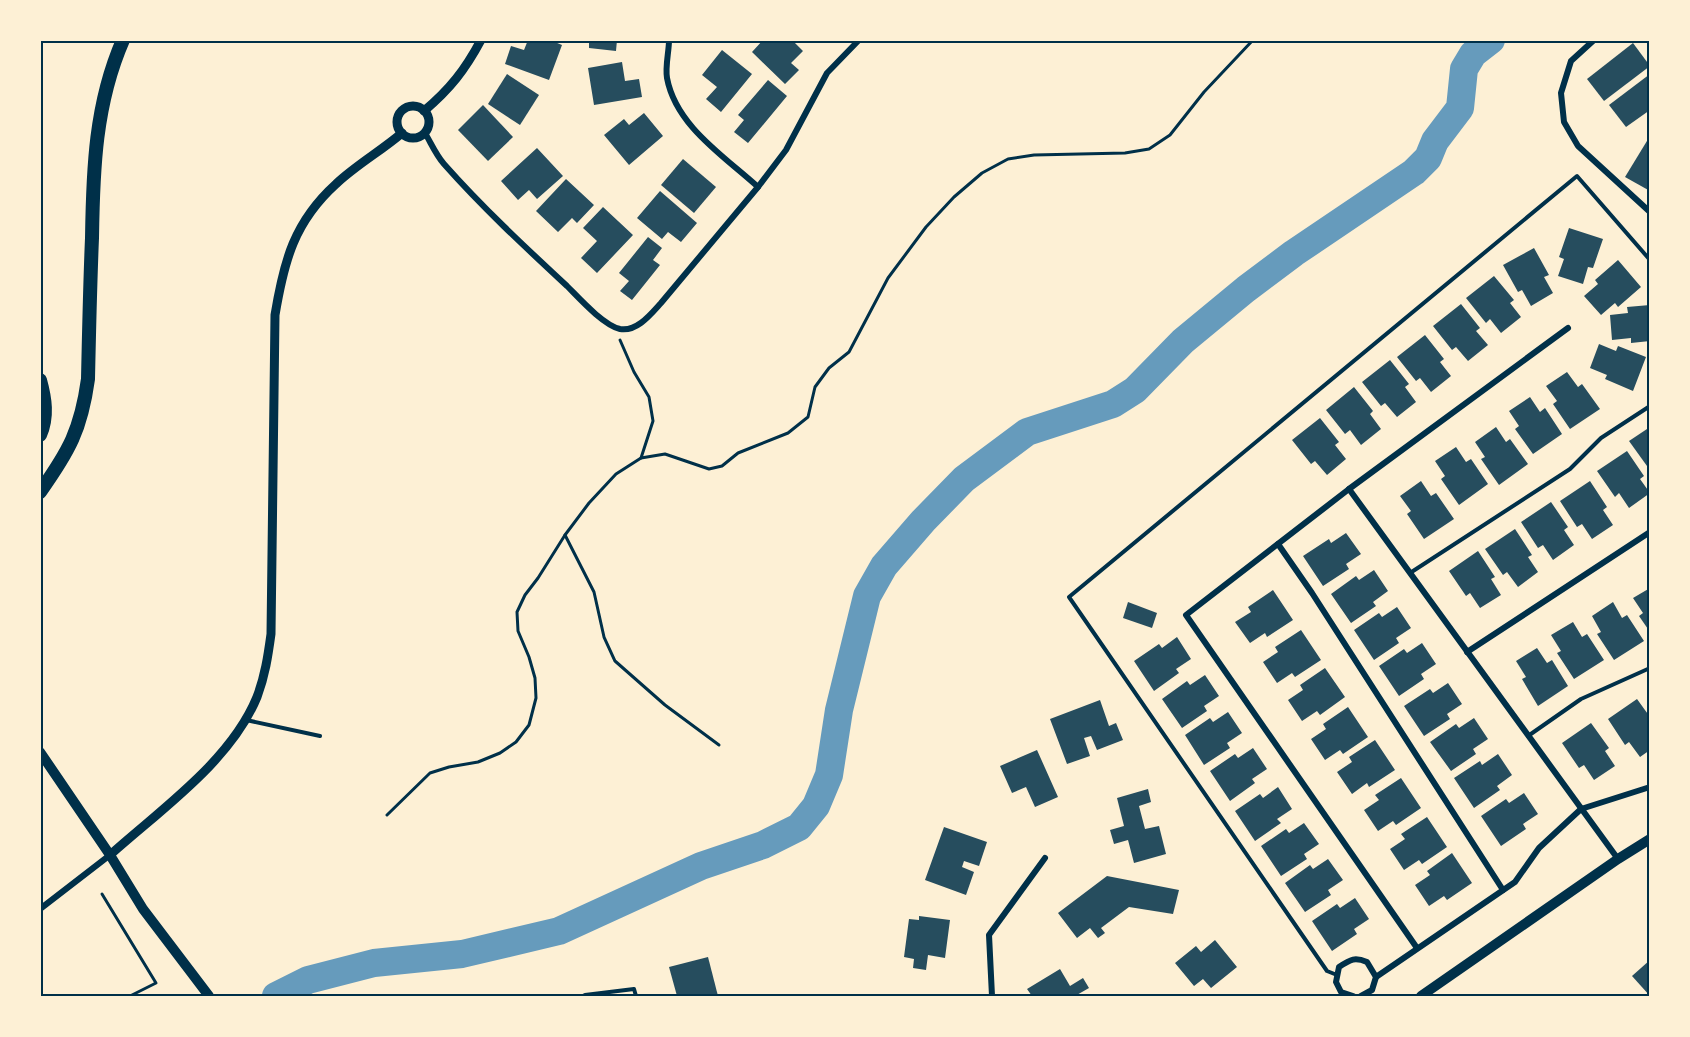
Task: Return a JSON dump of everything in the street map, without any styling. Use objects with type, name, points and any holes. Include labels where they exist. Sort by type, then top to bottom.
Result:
[{"type":"highway","points":[[40,492],[74,439],[83,411],[88,379],[93,170],[106,86],[123,40]]},
{"type":"highway","points":[[40,380],[45,400],[43,429],[40,435]]},
{"type":"main road","points":[[40,752],[110,855],[143,909],[206,993]]},
{"type":"main road","points":[[1421,996],[1650,839]]},
{"type":"street","points":[[424,111],[440,98],[465,69],[481,40]]},
{"type":"street","points":[[669,40],[667,77],[677,104],[691,128],[758,187]]},
{"type":"street","points":[[425,133],[412,138],[402,133],[397,122],[404,109],[418,107],[424,111],[429,121],[425,133],[442,162],[499,221],[593,310],[609,324],[621,329],[635,326],[645,320],[758,187],[786,150],[827,73],[859,40]]},
{"type":"street","points":[[1594,40],[1571,61],[1562,93],[1564,122],[1578,146],[1650,212]]},
{"type":"street","points":[[40,909],[110,855],[222,754],[256,699],[266,670],[271,634],[275,315],[282,276],[292,243],[311,211],[336,183],[402,133]]},
{"type":"street","points":[[1417,948],[1186,615],[1349,489],[1568,328]]},
{"type":"street","points":[[1349,489],[1618,859]]},
{"type":"street","points":[[1467,652],[1650,532]]},
{"type":"street","points":[[1278,544],[1503,890]]},
{"type":"street","points":[[1361,996],[1372,990],[1376,977],[1515,882],[1539,849],[1581,809],[1650,787]]},
{"type":"street","points":[[992,996],[989,935],[1045,858]]},
{"type":"street","points":[[1353,996],[1341,992],[1336,982],[1340,967],[1352,958],[1357,958],[1367,962],[1376,977]]},
{"type":"lane","points":[[1338,975],[1327,972],[1069,597],[1577,176],[1650,260]]},
{"type":"lane","points":[[1410,573],[1570,469],[1602,438],[1650,406]]},
{"type":"lane","points":[[1528,736],[1581,699],[1650,668]]},
{"type":"lane","points":[[245,719],[320,736]]},
{"type":"lane","points":[[583,996],[634,989],[636,996]]},
{"type":"path","points":[[387,815],[430,773],[478,762],[500,753],[516,742],[529,725],[536,698],[535,678],[518,631],[517,612],[525,595],[566,535],[616,474],[641,458],[665,454],[709,469],[722,466],[738,453],[788,433],[808,417],[815,387],[829,368],[849,352],[888,278],[926,227],[954,197],[982,173],[1008,159],[1125,153],[1149,149],[1170,135],[1204,92],[1253,40]]},
{"type":"path","points":[[621,329],[620,340],[634,372],[649,397],[653,421],[648,443],[641,458]]},
{"type":"path","points":[[566,535],[594,592],[604,637],[615,661],[665,705],[719,745]]},
{"type":"path","points":[[102,894],[156,983],[130,996]]},
{"type":"building","points":[[528,40],[550,40],[562,45],[549,80],[505,64],[511,46],[524,50]]},
{"type":"building","points":[[589,40],[617,40],[616,51],[589,48]]},
{"type":"building","points":[[763,40],[792,40],[803,51],[791,63],[799,70],[785,84],[752,52]]},
{"type":"building","points":[[1633,43],[1650,66],[1604,101],[1587,79]]},
{"type":"building","points":[[722,50],[752,74],[721,112],[706,99],[717,87],[702,75]]},
{"type":"building","points":[[622,62],[625,81],[639,79],[642,97],[594,105],[588,68]]},
{"type":"building","points":[[507,74],[539,95],[520,125],[488,104]]},
{"type":"building","points":[[1650,74],[1650,110],[1626,127],[1609,105]]},
{"type":"building","points":[[768,80],[787,96],[748,143],[734,132],[744,120],[738,115]]},
{"type":"building","points":[[483,105],[513,137],[488,161],[458,130]]},
{"type":"building","points":[[644,113],[663,136],[629,165],[604,135],[624,119],[629,125]]},
{"type":"building","points":[[1650,136],[1650,191],[1625,177]]},
{"type":"building","points":[[537,148],[563,176],[537,199],[529,190],[518,200],[501,181]]},
{"type":"building","points":[[683,159],[716,187],[694,213],[661,185]]},
{"type":"building","points":[[566,179],[594,205],[577,223],[572,218],[558,232],[536,211]]},
{"type":"building","points":[[660,191],[697,223],[681,242],[668,232],[662,239],[637,218]]},
{"type":"building","points":[[603,207],[633,235],[597,273],[581,258],[597,241],[583,228]]},
{"type":"building","points":[[1569,228],[1603,239],[1593,268],[1588,267],[1583,284],[1558,276],[1564,259],[1559,257]]},
{"type":"building","points":[[648,237],[662,248],[653,260],[660,265],[632,300],[620,291],[629,281],[619,273]]},
{"type":"building","points":[[1534,248],[1549,275],[1544,277],[1553,293],[1531,306],[1522,290],[1518,292],[1503,265]]},
{"type":"building","points":[[1618,260],[1641,287],[1618,307],[1615,303],[1601,315],[1584,296],[1598,284],[1595,280]]},
{"type":"building","points":[[1494,276],[1514,300],[1510,303],[1521,317],[1501,333],[1490,319],[1486,323],[1466,298]]},
{"type":"building","points":[[1461,304],[1480,328],[1476,331],[1488,345],[1468,361],[1456,347],[1452,350],[1433,326]]},
{"type":"building","points":[[1650,305],[1650,341],[1631,343],[1631,338],[1612,340],[1610,315],[1628,313],[1627,307]]},
{"type":"building","points":[[1425,335],[1444,359],[1440,362],[1451,376],[1431,392],[1420,378],[1416,381],[1397,357]]},
{"type":"building","points":[[1599,344],[1616,351],[1618,346],[1646,357],[1633,391],[1605,379],[1607,375],[1590,368]]},
{"type":"building","points":[[1390,360],[1409,384],[1405,387],[1416,402],[1397,417],[1385,403],[1381,406],[1362,382]]},
{"type":"building","points":[[1567,372],[1578,387],[1582,384],[1600,409],[1570,429],[1553,404],[1557,401],[1546,386]]},
{"type":"building","points":[[1354,387],[1373,411],[1370,414],[1381,429],[1361,445],[1350,430],[1345,434],[1326,410]]},
{"type":"building","points":[[1530,397],[1540,412],[1545,408],[1562,434],[1533,454],[1515,429],[1519,426],[1509,411]]},
{"type":"building","points":[[1320,418],[1339,442],[1335,445],[1346,459],[1327,475],[1315,461],[1311,464],[1292,440]]},
{"type":"building","points":[[1496,427],[1506,442],[1510,439],[1528,464],[1499,485],[1481,459],[1485,457],[1475,442]]},
{"type":"building","points":[[1650,427],[1650,465],[1647,466],[1629,441]]},
{"type":"building","points":[[1456,447],[1466,462],[1471,459],[1488,484],[1459,505],[1441,479],[1445,476],[1435,461]]},
{"type":"building","points":[[1627,451],[1644,476],[1640,479],[1650,493],[1629,508],[1619,493],[1615,497],[1597,471]]},
{"type":"building","points":[[1421,481],[1431,496],[1436,493],[1454,519],[1424,539],[1407,514],[1411,511],[1400,496]]},
{"type":"building","points":[[1590,481],[1607,507],[1603,510],[1613,525],[1592,539],[1582,524],[1577,527],[1560,501]]},
{"type":"building","points":[[1551,502],[1568,527],[1564,530],[1574,545],[1553,560],[1543,545],[1538,548],[1521,522]]},
{"type":"building","points":[[1515,529],[1532,555],[1528,557],[1538,572],[1518,587],[1507,572],[1503,575],[1485,549]]},
{"type":"building","points":[[1346,533],[1361,554],[1346,564],[1349,569],[1323,586],[1303,556],[1329,539],[1331,543]]},
{"type":"building","points":[[1478,551],[1495,577],[1491,579],[1501,595],[1480,608],[1470,593],[1466,596],[1449,571]]},
{"type":"building","points":[[1374,570],[1388,591],[1373,602],[1376,606],[1351,623],[1331,594],[1356,576],[1359,580]]},
{"type":"building","points":[[1650,588],[1650,632],[1639,616],[1643,613],[1633,598]]},
{"type":"building","points":[[1273,590],[1293,620],[1267,637],[1265,633],[1250,643],[1235,622],[1251,612],[1248,607]]},
{"type":"building","points":[[1128,602],[1157,613],[1152,628],[1123,618]]},
{"type":"building","points":[[1613,602],[1622,618],[1627,615],[1644,641],[1614,660],[1597,634],[1601,632],[1592,616]]},
{"type":"building","points":[[1397,607],[1411,628],[1396,638],[1399,643],[1374,660],[1354,630],[1379,613],[1382,617]]},
{"type":"building","points":[[1573,622],[1582,637],[1587,634],[1604,660],[1574,679],[1557,653],[1561,651],[1551,635]]},
{"type":"building","points":[[1301,630],[1321,660],[1295,677],[1292,673],[1277,683],[1263,662],[1278,652],[1275,647]]},
{"type":"building","points":[[1177,637],[1191,659],[1176,669],[1179,673],[1154,691],[1134,661],[1159,644],[1162,648]]},
{"type":"building","points":[[1422,643],[1436,664],[1421,674],[1424,679],[1399,696],[1379,666],[1404,649],[1407,653]]},
{"type":"building","points":[[1537,648],[1547,663],[1552,660],[1568,686],[1538,706],[1522,679],[1526,677],[1516,661]]},
{"type":"building","points":[[1325,668],[1345,697],[1320,715],[1317,711],[1302,721],[1288,700],[1303,690],[1300,685]]},
{"type":"building","points":[[1205,675],[1219,696],[1204,706],[1207,711],[1182,728],[1162,699],[1187,681],[1190,685]]},
{"type":"building","points":[[1448,683],[1462,704],[1447,714],[1450,719],[1424,736],[1404,706],[1430,689],[1433,693]]},
{"type":"building","points":[[1637,699],[1650,717],[1650,750],[1640,757],[1629,742],[1625,745],[1608,719]]},
{"type":"building","points":[[1100,700],[1109,726],[1116,723],[1123,740],[1097,750],[1091,736],[1084,738],[1090,756],[1067,764],[1050,719]]},
{"type":"building","points":[[1348,707],[1368,737],[1343,754],[1340,750],[1325,760],[1311,739],[1326,729],[1323,724]]},
{"type":"building","points":[[1228,712],[1242,733],[1227,743],[1230,748],[1204,765],[1185,735],[1210,718],[1213,722]]},
{"type":"building","points":[[1474,718],[1488,739],[1473,749],[1476,754],[1451,771],[1430,742],[1456,724],[1459,728]]},
{"type":"building","points":[[1591,723],[1609,748],[1605,751],[1615,766],[1594,780],[1584,765],[1579,768],[1562,743]]},
{"type":"building","points":[[1375,740],[1395,770],[1369,787],[1367,783],[1352,794],[1337,772],[1352,762],[1349,757]]},
{"type":"building","points":[[1253,748],[1267,769],[1252,779],[1255,783],[1230,801],[1210,771],[1235,754],[1238,758]]},
{"type":"building","points":[[1037,750],[1058,797],[1035,807],[1026,787],[1012,793],[1000,766]]},
{"type":"building","points":[[1498,754],[1512,775],[1497,786],[1500,790],[1474,808],[1454,778],[1480,761],[1482,765]]},
{"type":"building","points":[[1401,778],[1421,808],[1396,825],[1393,821],[1378,831],[1364,810],[1379,800],[1375,795]]},
{"type":"building","points":[[1278,787],[1292,809],[1277,819],[1281,823],[1255,841],[1235,811],[1260,794],[1263,798]]},
{"type":"building","points":[[1148,789],[1151,802],[1139,806],[1145,829],[1159,826],[1166,854],[1134,863],[1128,840],[1114,844],[1110,830],[1124,826],[1117,798]]},
{"type":"building","points":[[1524,793],[1538,814],[1523,824],[1526,829],[1501,846],[1481,816],[1506,799],[1509,803]]},
{"type":"building","points":[[1427,817],[1447,847],[1422,864],[1419,860],[1404,870],[1390,849],[1405,839],[1401,834]]},
{"type":"building","points":[[1304,823],[1319,844],[1304,854],[1307,859],[1281,876],[1261,846],[1286,829],[1289,833]]},
{"type":"building","points":[[944,827],[987,842],[979,866],[964,861],[962,867],[974,872],[966,895],[925,880]]},
{"type":"building","points":[[1452,853],[1472,883],[1447,900],[1444,896],[1429,906],[1415,885],[1430,875],[1427,871]]},
{"type":"building","points":[[1328,859],[1343,880],[1328,890],[1331,895],[1305,912],[1285,883],[1310,865],[1313,869]]},
{"type":"building","points":[[1107,876],[1179,890],[1173,914],[1129,907],[1101,928],[1105,933],[1098,938],[1090,928],[1077,938],[1058,913]]},
{"type":"building","points":[[1355,898],[1369,919],[1354,929],[1357,934],[1332,951],[1312,921],[1337,904],[1340,908]]},
{"type":"building","points":[[919,916],[950,920],[945,958],[928,955],[926,970],[913,968],[914,959],[904,957],[909,919],[919,920]]},
{"type":"building","points":[[1215,940],[1237,967],[1211,988],[1203,979],[1194,986],[1175,963],[1196,946],[1201,952]]},
{"type":"building","points":[[708,957],[718,996],[677,996],[669,967]]},
{"type":"building","points":[[1650,960],[1650,996],[1632,976]]},
{"type":"building","points":[[1060,969],[1070,986],[1083,978],[1089,988],[1075,996],[1032,996],[1027,989]]},
{"type":"waterway","points":[[276,996],[308,980],[374,963],[462,954],[559,931],[701,866],[763,845],[799,827],[816,806],[829,775],[839,710],[867,596],[884,566],[923,521],[964,479],[1027,432],[1113,404],[1135,390],[1183,341],[1246,289],[1294,253],[1414,172],[1428,158],[1435,141],[1460,108],[1464,69],[1473,54],[1491,40]]}]
